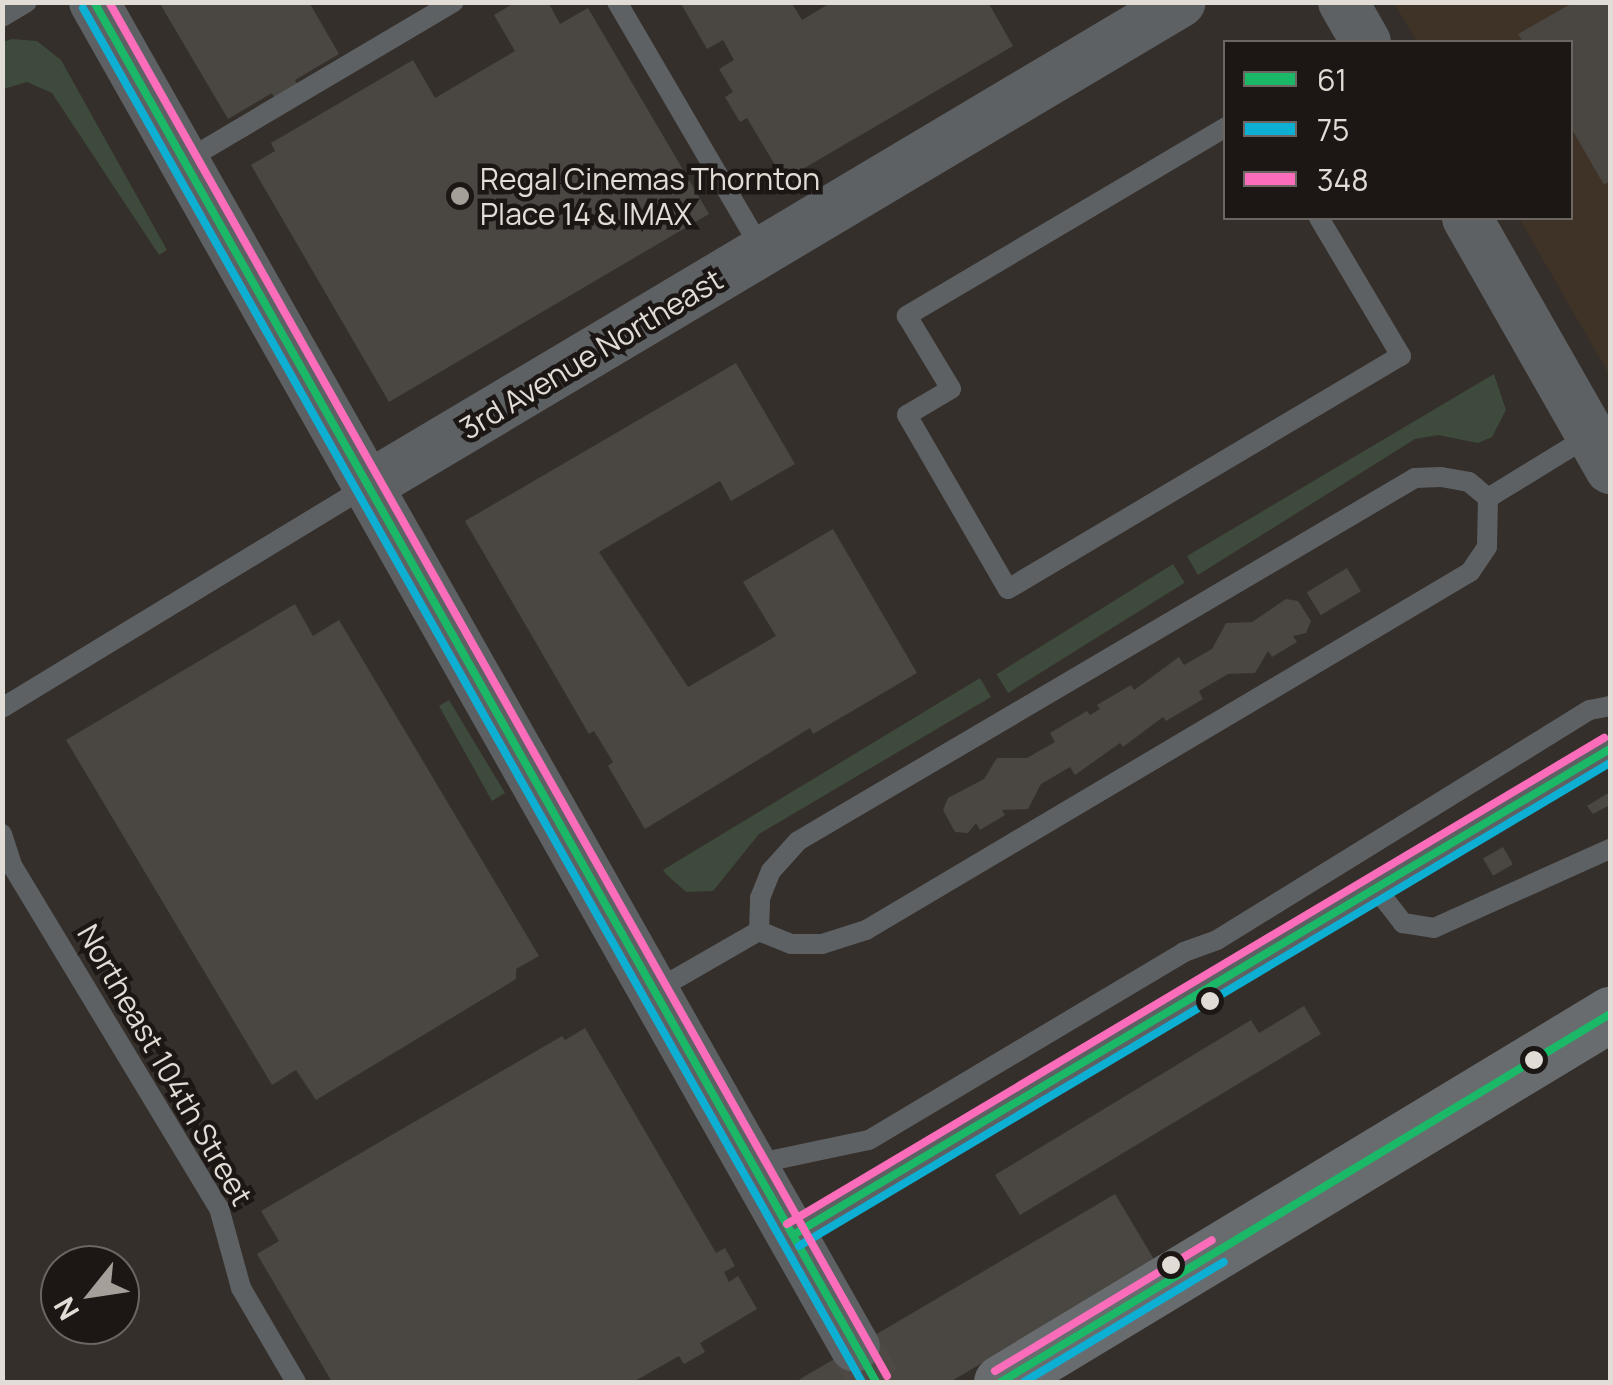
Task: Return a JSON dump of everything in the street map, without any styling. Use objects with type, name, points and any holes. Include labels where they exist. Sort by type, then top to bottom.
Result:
[{"type":"main road","points":[[1001,1382],[1610,1014]]},
{"type":"street","points":[[94,2],[366,487],[658,989],[856,1347]]},
{"type":"street","name":"3rd Avenue Northeast","points":[[366,487],[1181,2]]},
{"type":"street","points":[[1344,2],[1365,40]]},
{"type":"street","points":[[1468,220],[1601,452]]},
{"type":"lane","points":[[2,18],[27,2]]},
{"type":"lane","points":[[185,161],[454,2]]},
{"type":"lane","points":[[617,2],[763,251]]},
{"type":"lane","points":[[1223,129],[907,316],[951,389],[907,415],[1008,589],[1401,356],[1320,220]]},
{"type":"lane","points":[[1488,498],[1601,452]]},
{"type":"lane","points":[[758,932],[760,898],[771,871],[815,831],[1415,478],[1469,482],[1488,498]]},
{"type":"lane","name":"3rd Avenue Northeast","points":[[2,708],[366,487]]},
{"type":"lane","points":[[658,989],[758,932],[791,944],[822,944],[866,930],[1470,572],[1487,547],[1488,498]]},
{"type":"lane","points":[[755,1164],[869,1140],[1184,952],[1217,940],[1590,710],[1610,706]]},
{"type":"lane","points":[[794,1234],[1610,749]]},
{"type":"lane","name":"Northeast 104th Street","points":[[2,834],[13,867],[220,1208],[235,1274],[296,1382]]},
{"type":"lane","points":[[1375,886],[1402,923],[1434,928],[1610,850]]},
{"type":"shaded area","points":[[1394,3],[1610,3],[1610,376],[1520,220],[1573,220],[1573,40],[1416,40]]},
{"type":"green space","points":[[37,41],[61,60],[167,250],[159,255],[52,93],[27,82],[3,89],[3,42]]},
{"type":"green space","points":[[1494,374],[1506,410],[1492,437],[1478,443],[1438,435],[1415,439],[1198,575],[1187,556]]},
{"type":"green space","points":[[1173,564],[1185,583],[1008,693],[997,674]]},
{"type":"green space","points":[[980,678],[991,697],[759,834],[713,891],[686,892],[663,870]]},
{"type":"green space","points":[[449,700],[505,793],[492,801],[439,706]]},
{"type":"building","points":[[159,2],[309,2],[339,54],[295,80],[299,87],[276,101],[272,93],[228,119]]},
{"type":"building","points":[[516,2],[548,2],[560,24],[588,8],[709,214],[389,402],[251,165],[275,151],[271,143],[413,60],[435,98],[515,51],[494,15]]},
{"type":"building","points":[[680,2],[791,2],[802,20],[832,2],[988,2],[1013,46],[784,180],[747,118],[740,122],[725,97],[733,92],[719,69],[734,60],[723,40],[707,49]]},
{"type":"building","points":[[1574,2],[1610,2],[1610,181],[1604,185],[1573,131],[1573,40],[1522,40],[1518,34]]},
{"type":"building","points":[[736,363],[795,464],[731,501],[720,481],[599,552],[688,687],[776,636],[743,582],[833,529],[917,673],[813,734],[810,728],[645,829],[608,766],[613,762],[594,731],[589,734],[465,521]]},
{"type":"building","points":[[1347,568],[1361,591],[1321,615],[1307,592]]},
{"type":"building","points":[[1286,599],[1298,601],[1311,621],[1306,633],[1293,636],[1297,642],[1272,657],[1268,651],[1255,673],[1228,674],[1199,691],[1203,699],[1166,721],[1163,717],[1123,747],[1120,743],[1075,775],[1070,767],[1041,784],[1028,809],[1002,810],[1005,815],[980,830],[976,823],[968,833],[955,832],[943,810],[948,798],[984,779],[997,758],[1027,758],[1055,742],[1050,733],[1087,711],[1090,715],[1100,709],[1097,705],[1131,685],[1134,690],[1179,657],[1184,665],[1212,649],[1226,623],[1252,622]]},
{"type":"building","points":[[295,604],[313,636],[339,620],[539,956],[516,969],[516,979],[316,1100],[296,1070],[272,1085],[66,740]]},
{"type":"building","points":[[1610,792],[1610,805],[1593,814],[1587,806]]},
{"type":"building","points":[[1503,847],[1513,864],[1493,876],[1483,859]]},
{"type":"building","points":[[1304,1006],[1321,1034],[1020,1215],[995,1175],[1251,1020],[1259,1033]]},
{"type":"building","points":[[585,1028],[716,1253],[725,1248],[735,1266],[724,1272],[729,1282],[738,1276],[757,1309],[700,1343],[705,1352],[684,1364],[679,1356],[633,1382],[332,1382],[257,1254],[279,1241],[261,1211],[562,1036],[565,1040]]},
{"type":"building","points":[[1115,1194],[1155,1261],[950,1382],[795,1382]]},
{"type":"tunnel","points":[[855,1347],[876,1382]]},
{"type":"transit line","name":"61","points":[[94,2],[876,1382]]},
{"type":"transit line","name":"348","points":[[109,2],[887,1376]]},
{"type":"transit line","name":"75","points":[[83,8],[862,1382]]},
{"type":"transit line","name":"348","points":[[787,1224],[1604,738]]},
{"type":"transit line","name":"61","points":[[793,1235],[1610,749]]},
{"type":"transit line","name":"75","points":[[799,1246],[1610,763]]},
{"type":"transit line","name":"61","points":[[1001,1382],[1610,1014]]},
{"type":"transit line","name":"348","points":[[995,1371],[1212,1240]]},
{"type":"transit line","name":"75","points":[[1024,1382],[1224,1262]]},
{"type":"place","name":"Regal Cinemas Thornton Place 14 & IMAX","points":[[460,196]]}]
